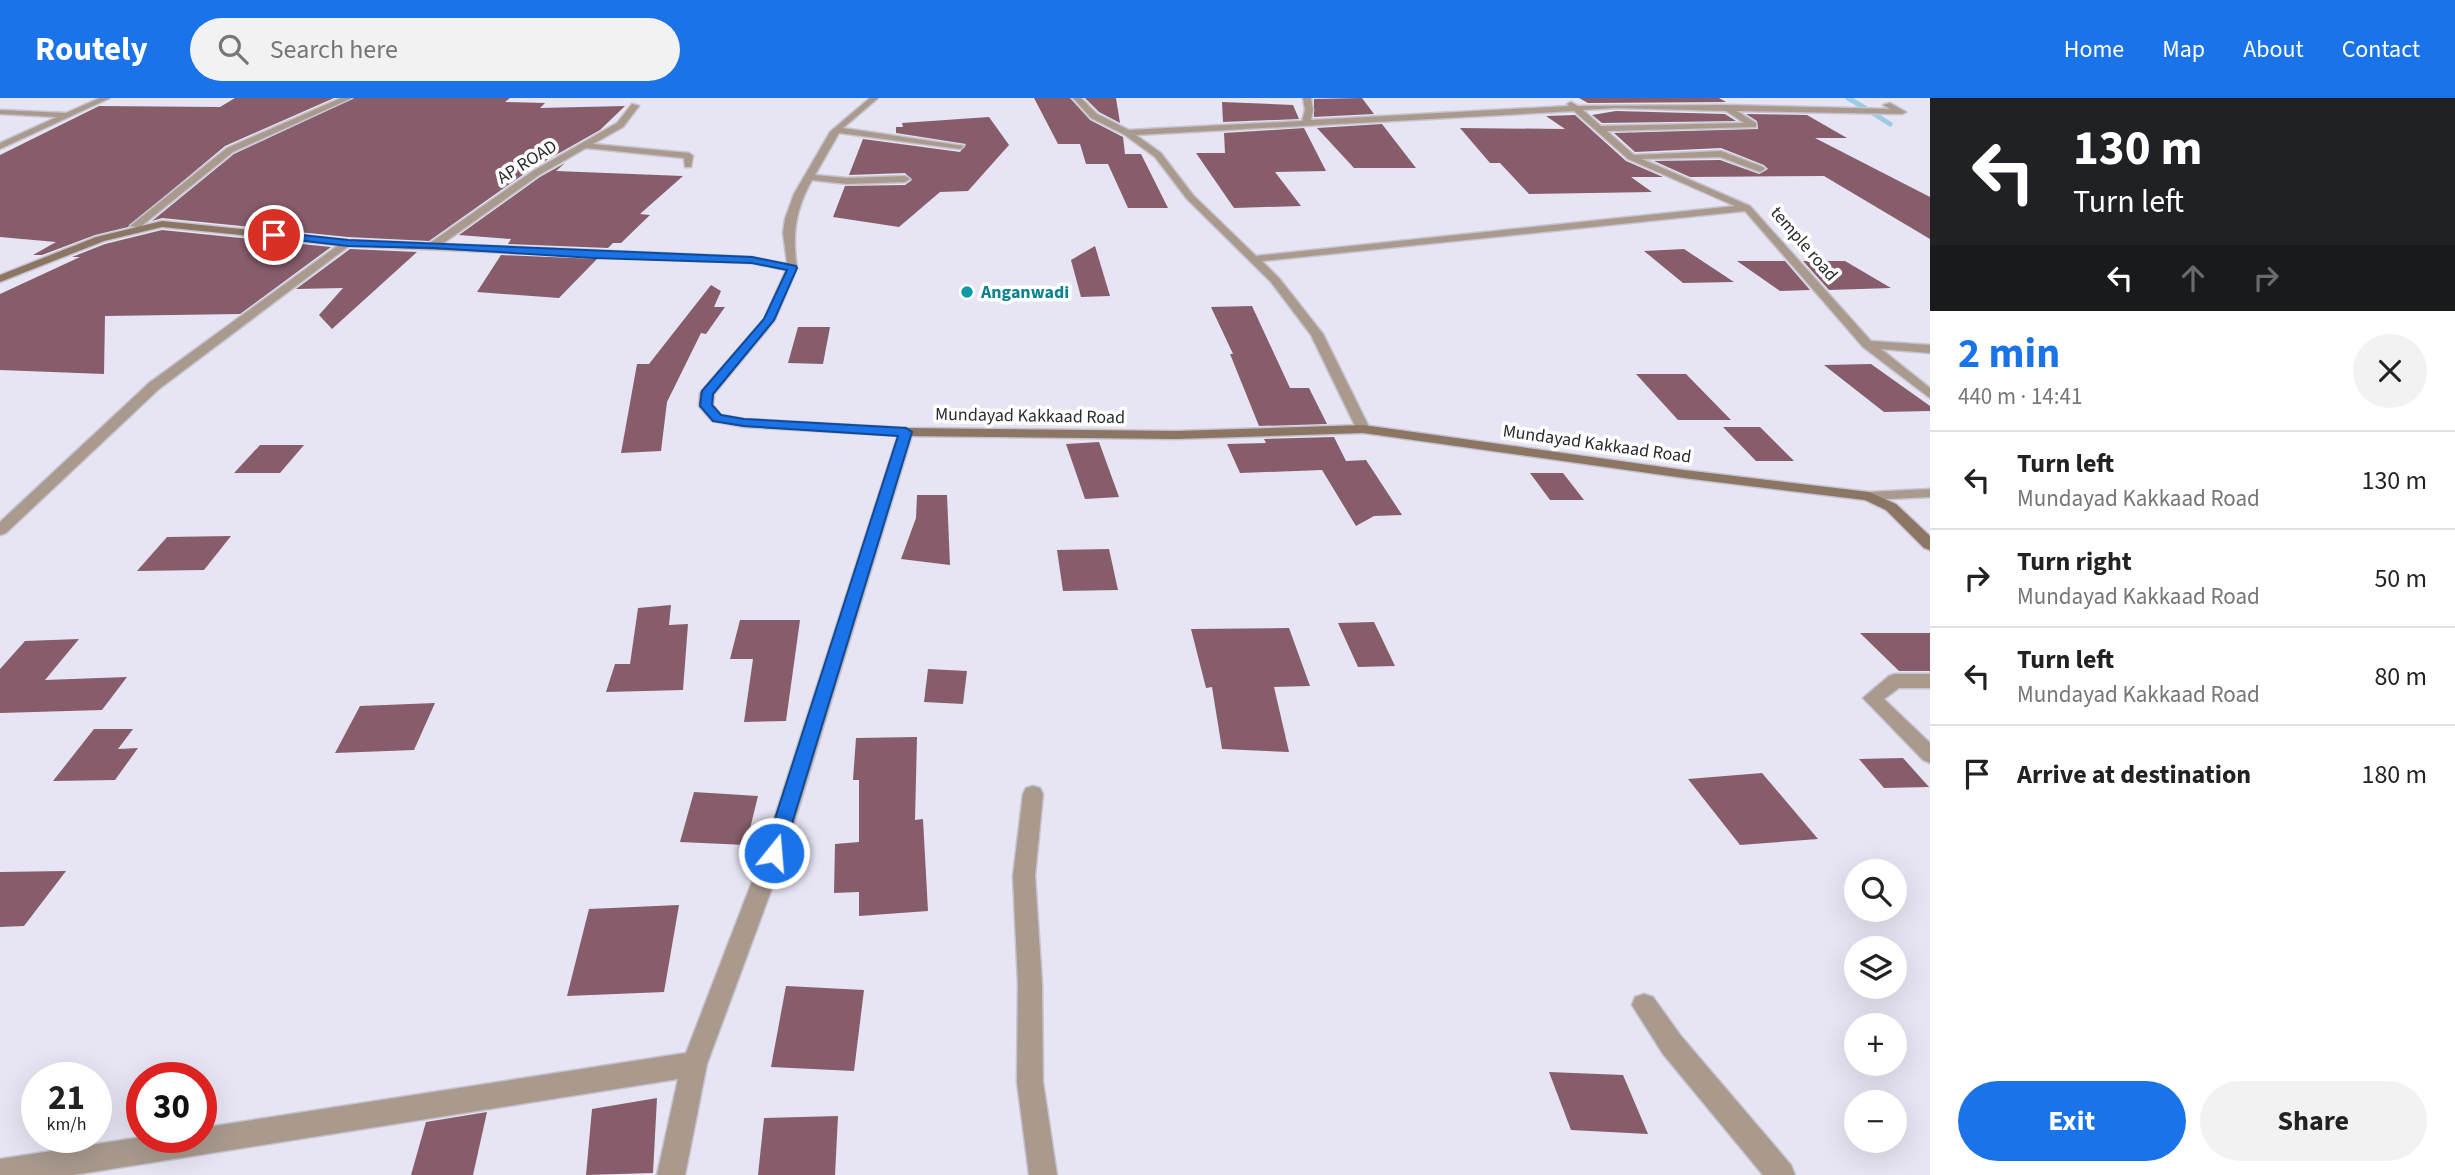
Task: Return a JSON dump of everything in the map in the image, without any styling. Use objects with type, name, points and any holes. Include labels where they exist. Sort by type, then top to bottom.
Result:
[{"type":"main road","points":[[0,279],[36,268],[135,226],[162,224],[348,243],[752,260],[792,268]]},
{"type":"main road","name":"Mundayad Kakkaad Road","points":[[792,268],[769,320],[707,393],[706,406],[717,418],[744,423],[906,432],[1176,435],[1363,429],[1684,474],[1869,496],[1891,508],[1930,545]]},
{"type":"street","points":[[0,146],[106,98]]},
{"type":"street","points":[[135,226],[230,150],[348,98]]},
{"type":"street","points":[[792,268],[788,246],[788,220],[808,177],[825,152],[832,134],[874,98]]},
{"type":"street","points":[[1077,98],[1094,116],[1128,133],[1158,155],[1190,197],[1275,280],[1317,334],[1363,429]]},
{"type":"street","points":[[1306,122],[1309,110],[1307,98]]},
{"type":"street","name":"temple road","points":[[1562,98],[1578,108],[1631,157],[1747,208],[1867,344],[1930,394]]},
{"type":"street","points":[[1739,98],[1753,107]]},
{"type":"street","points":[[1128,133],[1578,108],[1753,107],[1902,112],[1887,105]]},
{"type":"street","name":"AP ROAD","points":[[434,245],[536,173],[620,125],[635,106]]},
{"type":"street","points":[[1598,129],[1753,125],[1726,107]]},
{"type":"street","points":[[0,112],[69,116]]},
{"type":"street","points":[[838,130],[960,146]]},
{"type":"street","points":[[587,146],[689,156],[688,165]]},
{"type":"street","points":[[1631,157],[1721,154],[1760,169]]},
{"type":"street","points":[[808,177],[847,181],[905,179]]},
{"type":"street","points":[[1254,259],[1747,208]]},
{"type":"street","points":[[0,530],[154,386],[348,243]]},
{"type":"street","points":[[1867,344],[1930,349]]},
{"type":"street","points":[[671,1175],[694,1064],[774,853],[906,432]]},
{"type":"street","points":[[1869,496],[1930,493]]},
{"type":"street","points":[[1930,681],[1895,681],[1872,698],[1930,755]]},
{"type":"street","points":[[1033,793],[1024,876],[1030,984],[1030,1082],[1043,1175]]},
{"type":"street","points":[[1644,1006],[1672,1045],[1781,1175]]},
{"type":"street","points":[[0,1173],[694,1064]]},
{"type":"building","points":[[235,98],[334,98],[225,146],[128,227],[95,235],[42,255],[33,255],[56,242],[0,237],[0,155],[99,106],[220,107]]},
{"type":"building","points":[[354,98],[510,98],[505,102],[545,103],[540,108],[625,106],[600,130],[531,169],[429,241],[348,237],[162,218],[152,221],[234,154]]},
{"type":"building","points":[[1034,98],[1070,98],[1090,120],[1123,137],[1125,154],[1141,154],[1168,208],[1128,208],[1108,164],[1086,164],[1080,144],[1058,144]]},
{"type":"building","points":[[1085,98],[1116,98],[1120,123],[1099,112]]},
{"type":"building","points":[[1362,98],[1374,114],[1314,117],[1314,99]]},
{"type":"building","points":[[1579,98],[1719,98],[1726,102],[1588,103]]},
{"type":"building","points":[[1222,102],[1293,105],[1299,119],[1223,122]]},
{"type":"building","points":[[1616,111],[1725,114],[1736,121],[1602,123],[1592,115]]},
{"type":"building","points":[[1746,114],[1807,115],[1847,138],[1815,138],[1930,197],[1930,239],[1824,176],[1690,177],[1654,161],[1720,160],[1759,174],[1768,169],[1721,148],[1635,152],[1614,133],[1758,129],[1757,121]]},
{"type":"building","points":[[1575,115],[1626,161],[1663,177],[1631,177],[1652,192],[1529,194],[1500,163],[1490,163],[1460,128],[1565,129],[1546,116]]},
{"type":"building","points":[[989,117],[1009,145],[968,191],[940,192],[899,227],[833,217],[845,186],[905,185],[912,180],[905,173],[849,175],[863,139],[960,152],[966,144],[896,133],[896,127],[903,127],[902,123]]},
{"type":"building","points":[[1382,124],[1416,168],[1354,168],[1317,128]]},
{"type":"building","points":[[1304,128],[1326,171],[1275,172],[1301,206],[1234,208],[1196,153],[1225,153],[1224,133]]},
{"type":"building","points":[[565,163],[556,171],[683,176],[640,214],[650,215],[621,243],[613,243],[608,248],[508,244],[511,239],[459,235],[540,177]]},
{"type":"building","points":[[162,230],[331,247],[240,314],[105,316],[104,374],[0,370],[0,294],[80,257],[72,257],[105,244]]},
{"type":"building","points":[[1095,246],[1110,296],[1081,297],[1071,260]]},
{"type":"building","points":[[350,249],[417,252],[332,329],[319,315],[343,288],[296,289]]},
{"type":"building","points":[[1684,249],[1734,282],[1683,283],[1644,251]]},
{"type":"building","points":[[501,255],[597,259],[559,298],[477,292]]},
{"type":"building","points":[[1737,261],[1785,261],[1810,290],[1780,291]]},
{"type":"building","points":[[1803,261],[1845,261],[1891,288],[1829,290]]},
{"type":"building","points":[[711,285],[721,291],[714,307],[725,307],[706,334],[701,333],[667,402],[661,451],[621,453],[637,364],[649,364]]},
{"type":"building","points":[[1252,306],[1290,388],[1309,388],[1327,424],[1259,426],[1230,354],[1233,354],[1211,307]]},
{"type":"building","points":[[798,327],[830,327],[823,364],[788,363]]},
{"type":"building","points":[[1871,364],[1930,406],[1930,411],[1884,412],[1824,365]]},
{"type":"building","points":[[1636,374],[1686,374],[1731,420],[1678,420]]},
{"type":"building","points":[[1723,427],[1760,427],[1794,461],[1756,461]]},
{"type":"building","points":[[1334,437],[1346,461],[1366,460],[1402,515],[1374,516],[1356,526],[1322,470],[1240,473],[1227,444],[1266,443],[1264,439]]},
{"type":"building","points":[[1099,442],[1119,497],[1085,499],[1066,444]]},
{"type":"building","points":[[260,445],[304,445],[280,473],[234,473]]},
{"type":"building","points":[[1530,473],[1563,473],[1584,500],[1550,500]]},
{"type":"building","points":[[917,495],[947,495],[950,565],[901,559],[916,518]]},
{"type":"building","points":[[231,536],[204,570],[137,571],[167,537]]},
{"type":"building","points":[[1109,549],[1118,590],[1063,591],[1057,550]]},
{"type":"building","points":[[671,605],[669,625],[688,624],[683,690],[606,692],[615,664],[630,664],[638,608]]},
{"type":"building","points":[[740,620],[800,620],[786,721],[744,722],[753,659],[730,659]]},
{"type":"building","points":[[1374,622],[1395,666],[1358,667],[1338,623]]},
{"type":"building","points":[[1289,628],[1310,686],[1274,687],[1289,752],[1222,749],[1212,687],[1206,688],[1191,629]]},
{"type":"building","points":[[1860,633],[1930,633],[1930,671],[1899,671]]},
{"type":"building","points":[[79,639],[45,680],[127,677],[102,710],[0,713],[0,669],[25,641]]},
{"type":"building","points":[[928,669],[967,671],[963,704],[924,702]]},
{"type":"building","points":[[435,703],[414,750],[335,753],[360,706]]},
{"type":"building","points":[[94,729],[133,729],[118,749],[138,748],[115,780],[53,781]]},
{"type":"building","points":[[917,737],[915,820],[923,819],[928,911],[859,916],[859,892],[834,893],[835,844],[859,842],[859,780],[853,780],[856,738]]},
{"type":"building","points":[[1903,758],[1929,787],[1884,788],[1859,759]]},
{"type":"building","points":[[1762,773],[1818,839],[1740,845],[1688,779]]},
{"type":"building","points":[[694,792],[758,796],[746,845],[680,842]]},
{"type":"building","points":[[66,871],[24,926],[0,927],[0,872]]},
{"type":"building","points":[[679,905],[664,992],[567,996],[589,909]]},
{"type":"building","points":[[786,986],[864,990],[854,1071],[771,1067]]},
{"type":"building","points":[[1549,1072],[1623,1075],[1648,1134],[1571,1130]]},
{"type":"building","points":[[657,1098],[653,1173],[586,1175],[592,1109]]},
{"type":"building","points":[[487,1112],[473,1175],[411,1175],[426,1122]]},
{"type":"building","points":[[838,1116],[835,1175],[758,1175],[764,1118]]},
{"type":"waterway","points":[[1848,98],[1865,108]]},
{"type":"waterway","points":[[1871,112],[1890,124]]},
{"type":"place","name":"Anganwadi","points":[[967,292]]},
{"type":"route","points":[[274,235],[348,243],[752,260],[792,268],[769,320],[707,393],[706,406],[717,418],[744,423],[906,432],[774,853]]}]
